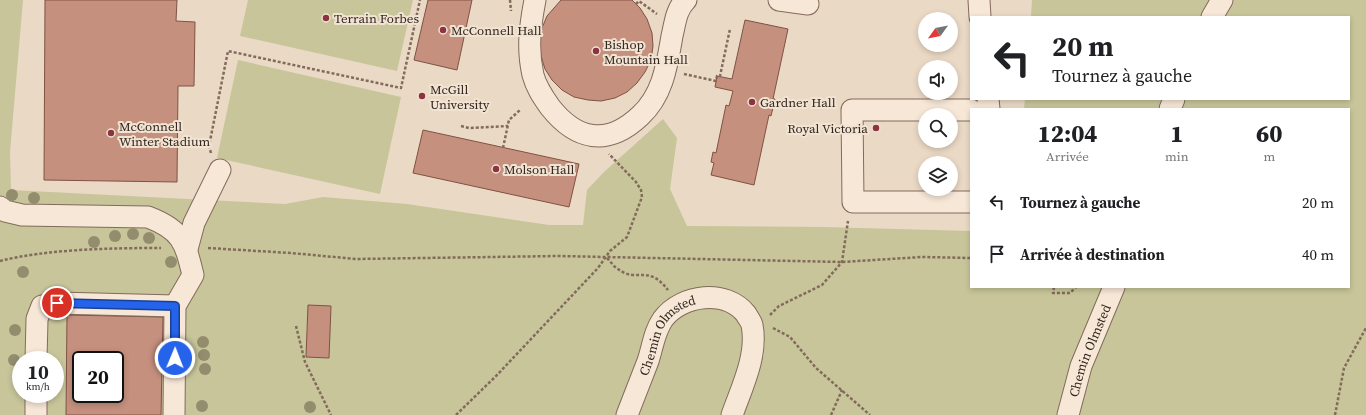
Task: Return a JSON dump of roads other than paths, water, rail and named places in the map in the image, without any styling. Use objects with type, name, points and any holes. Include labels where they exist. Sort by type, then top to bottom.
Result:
[{"type":"street","points":[[535,0],[530,30],[529,48],[533,76],[540,93],[555,113],[569,127],[581,134],[596,136],[610,133],[627,126],[640,116],[652,102],[666,70],[678,11],[686,0]]},
{"type":"street","points":[[779,0],[808,4]]},
{"type":"street","points":[[979,0],[980,16]]},
{"type":"street","points":[[1213,16],[1222,0]]},
{"type":"street","points":[[970,110],[852,110],[853,202],[970,202]]},
{"type":"street","points":[[187,249],[194,223],[220,170]]},
{"type":"street","points":[[0,207],[6,211],[22,215],[148,217],[166,224],[177,234],[187,249],[193,275],[175,306],[174,415]]},
{"type":"street","name":"Chemin Olmsted","points":[[1068,415],[1081,366],[1114,288]]},
{"type":"street","name":"Chemin Olmsted","points":[[627,415],[648,360],[655,334],[664,318],[679,306],[699,298],[714,298],[729,302],[742,309],[757,322],[752,357],[732,415]]},
{"type":"street","points":[[36,351],[37,319],[42,306],[57,303],[175,306]]},
{"type":"street","points":[[36,403],[36,415]]},
{"type":"place","name":"Terrain Forbes","points":[[326,18]]},
{"type":"place","name":"McConnell Hall","points":[[443,30]]},
{"type":"place","name":"Bishop Mountain Hall","points":[[596,51]]},
{"type":"place","name":"McGill University","points":[[422,96]]},
{"type":"place","name":"Gardner Hall","points":[[752,102]]},
{"type":"place","name":"Royal Victoria","points":[[876,128]]},
{"type":"place","name":"McConnell Winter Stadium","points":[[111,133]]},
{"type":"place","name":"Molson Hall","points":[[496,169]]}]
